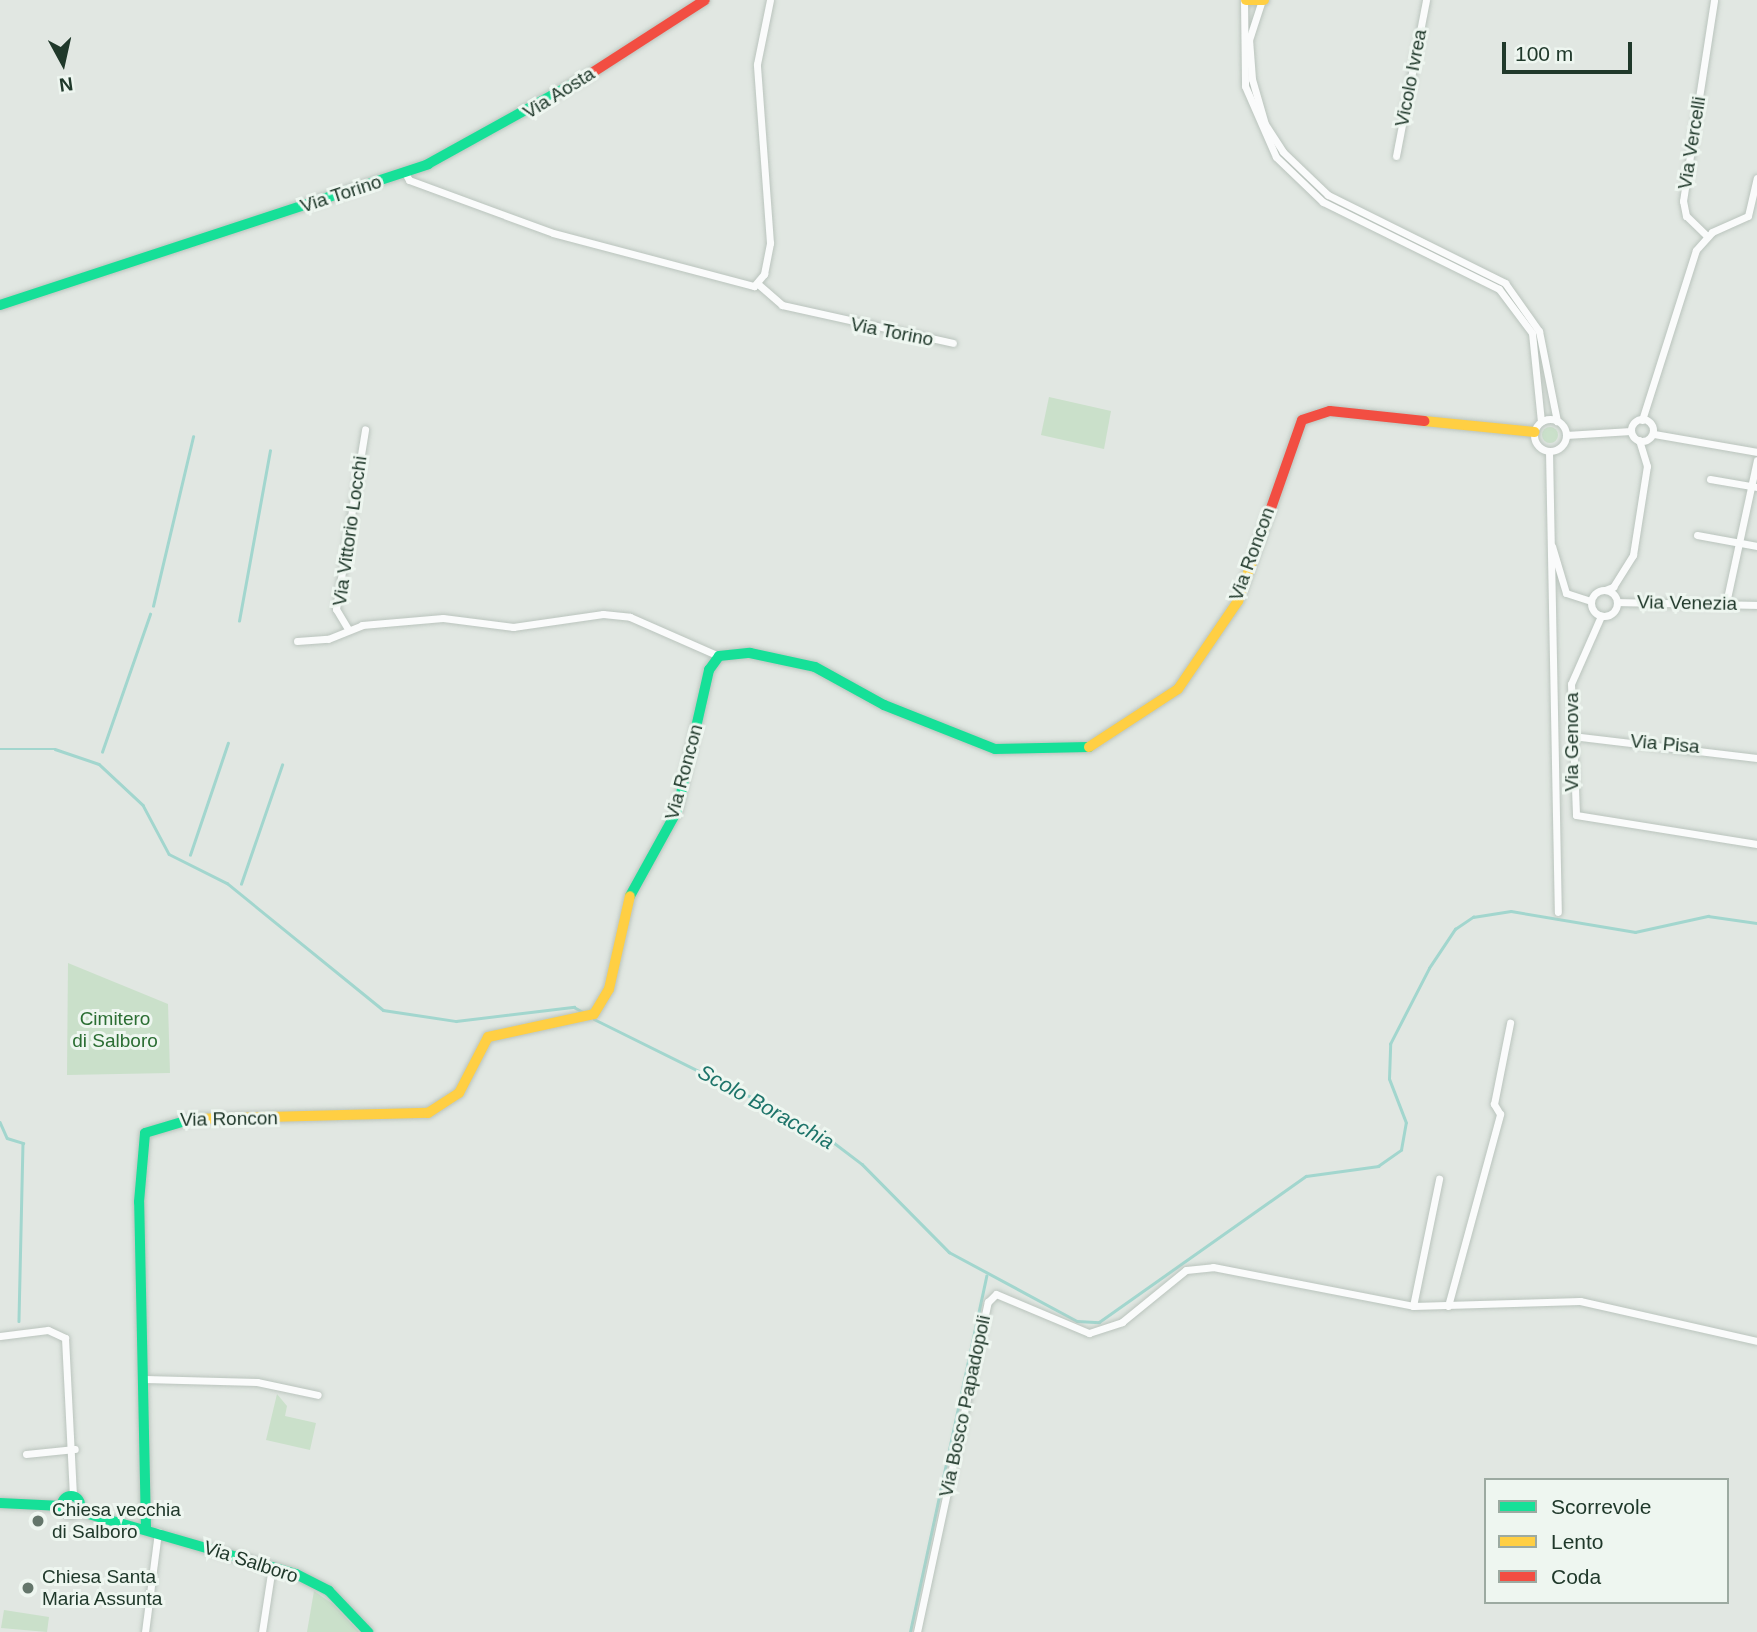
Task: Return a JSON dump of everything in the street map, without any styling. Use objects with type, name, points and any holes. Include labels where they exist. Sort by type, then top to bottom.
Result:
[{"type":"street","name":"Via Aosta","points":[[405,173],[515,120],[705,0]]},
{"type":"street","points":[[758,284],[771,232],[757,64],[770,0]]},
{"type":"street","points":[[1245,0],[1262,1],[1250,39],[1252,79],[1265,124],[1283,152],[1328,195],[1505,283],[1539,331],[1557,421],[1566,435],[1562,447],[1549,451],[1539,447],[1534,432],[1541,422],[1532,333],[1499,289],[1323,202],[1276,157],[1245,86],[1245,0]]},
{"type":"street","name":"Vicolo Ivrea","points":[[1396,156],[1426,0]]},
{"type":"street","name":"Via Vercelli","points":[[1707,236],[1686,216],[1683,201],[1714,0]]},
{"type":"street","name":"Via Torino","points":[[0,305],[405,173],[409,180],[552,233],[740,287],[758,284],[782,305],[953,343]]},
{"type":"street","points":[[1566,435],[1631,431],[1642,420],[1680,289],[1707,236],[1748,216],[1757,178]]},
{"type":"street","name":"Via Roncon","points":[[146,1529],[140,1150],[150,1127],[173,1120],[428,1113],[458,1093],[488,1037],[589,1016],[609,989],[633,884],[677,811],[709,670],[719,656],[750,653],[815,667],[895,710],[995,749],[1097,747],[1187,679],[1238,601],[1302,420],[1330,411],[1534,432]]},
{"type":"street","points":[[1642,420],[1654,434]]},
{"type":"street","points":[[1541,422],[1557,421]]},
{"type":"street","name":"Via Vittorio Locchi","points":[[348,629],[336,609],[365,429]]},
{"type":"street","points":[[1631,431],[1639,440],[1654,434],[1757,452]]},
{"type":"street","name":"Via Venezia","points":[[1591,601],[1613,587],[1633,555],[1647,466],[1639,440]]},
{"type":"street","points":[[1549,451],[1558,912]]},
{"type":"street","points":[[1726,603],[1754,486],[1757,460]]},
{"type":"street","points":[[1710,479],[1754,486]]},
{"type":"street","points":[[1696,535],[1757,546]]},
{"type":"street","points":[[1550,543],[1566,593],[1591,601],[1601,616]]},
{"type":"street","name":"Via Venezia","points":[[1605,590],[1618,602],[1757,605]]},
{"type":"street","name":"Via Venezia","points":[[1601,616],[1612,614],[1618,602]]},
{"type":"street","name":"Via Vittorio Locchi","points":[[297,641],[348,629],[443,618],[513,627],[603,614],[652,626],[719,656]]},
{"type":"street","name":"Via Genova","points":[[1601,616],[1572,684],[1573,808],[1582,819],[1757,844]]},
{"type":"street","name":"Via Pisa","points":[[1572,736],[1757,758]]},
{"type":"street","points":[[1448,1306],[1500,1114],[1494,1104],[1510,1023]]},
{"type":"street","points":[[1413,1306],[1439,1179]]},
{"type":"street","name":"Via Bosco Papadopoli","points":[[917,1632],[988,1302],[996,1294],[1089,1333],[1122,1322],[1170,1280],[1197,1267],[1413,1306],[1580,1301],[1757,1341]]},
{"type":"street","points":[[0,1336],[48,1330],[65,1338],[75,1448],[73,1497],[78,1511]]},
{"type":"street","points":[[145,1379],[257,1382],[318,1395]]},
{"type":"street","points":[[26,1454],[75,1448]]},
{"type":"street","points":[[62,1506],[73,1497]]},
{"type":"street","name":"Via Salboro","points":[[0,1503],[62,1506],[68,1513],[78,1511],[158,1532],[272,1567],[329,1591],[368,1632]]},
{"type":"street","points":[[145,1632],[158,1532]]},
{"type":"street","points":[[261,1632],[272,1567]]},
{"type":"green space","points":[[1049,397],[1111,411],[1104,449],[1041,435]]},
{"type":"green space","points":[[1550,427],[1558,435],[1550,443],[1542,435]]},
{"type":"green space","name":"Cimitero di Salboro","points":[[68,963],[168,1004],[170,1073],[67,1075]]},
{"type":"green space","points":[[277,1394],[287,1406],[285,1416],[316,1423],[310,1450],[266,1440]]},
{"type":"green space","points":[[314,1591],[333,1604],[359,1632],[307,1632]]},
{"type":"green space","points":[[4,1610],[49,1617],[47,1632],[1,1628]]},
{"type":"waterway","points":[[153,606],[193,437]]},
{"type":"waterway","points":[[239,621],[270,451]]},
{"type":"waterway","points":[[102,752],[150,614]]},
{"type":"waterway","points":[[190,855],[228,743]]},
{"type":"waterway","name":"Scolo Boracchia","points":[[0,749],[55,749],[99,764],[143,805],[169,854],[227,883],[383,1010],[456,1021],[574,1007],[585,1013]]},
{"type":"waterway","points":[[241,884],[282,765]]},
{"type":"waterway","name":"Scolo Boracchia","points":[[594,1019],[816,1129],[862,1164],[949,1252],[1077,1321],[1099,1322],[1306,1176],[1378,1166],[1401,1150],[1406,1123],[1389,1079],[1390,1044],[1429,968],[1455,929],[1473,917],[1511,911],[1635,932],[1708,916],[1757,923]]},
{"type":"waterway","points":[[0,1122],[7,1138],[23,1143],[19,1321]]},
{"type":"waterway","points":[[910,1632],[986,1276]]},
{"type":"traffic: fast","points":[[0,305],[428,164],[587,76]]},
{"type":"traffic: fast","points":[[630,896],[677,811],[709,670],[719,656],[750,653],[815,667],[884,705],[995,749],[1089,747]]},
{"type":"traffic: fast","points":[[146,1529],[139,1202],[145,1133],[192,1119]]},
{"type":"traffic: fast","points":[[71,1496],[77,1499],[80,1505],[77,1511],[71,1514],[65,1511],[62,1505],[65,1499],[71,1496]]},
{"type":"traffic: fast","points":[[0,1503],[62,1506]]},
{"type":"traffic: fast","points":[[78,1511],[296,1574],[329,1591],[368,1632]]},
{"type":"traffic: slow","points":[[1246,0],[1264,0]]},
{"type":"traffic: slow","points":[[1424,421],[1534,432]]},
{"type":"traffic: slow","points":[[1089,747],[1178,689],[1238,601],[1270,511]]},
{"type":"traffic: slow","points":[[192,1119],[428,1113],[459,1093],[488,1037],[594,1014],[609,989],[630,896]]},
{"type":"traffic: jam","points":[[587,76],[705,0]]},
{"type":"traffic: jam","points":[[1270,511],[1302,420],[1330,411],[1424,421]]},
{"type":"place","name":"Chiesa vecchia di Salboro","points":[[38,1521]]},
{"type":"place","name":"Chiesa Santa Maria Assunta","points":[[28,1588]]}]
